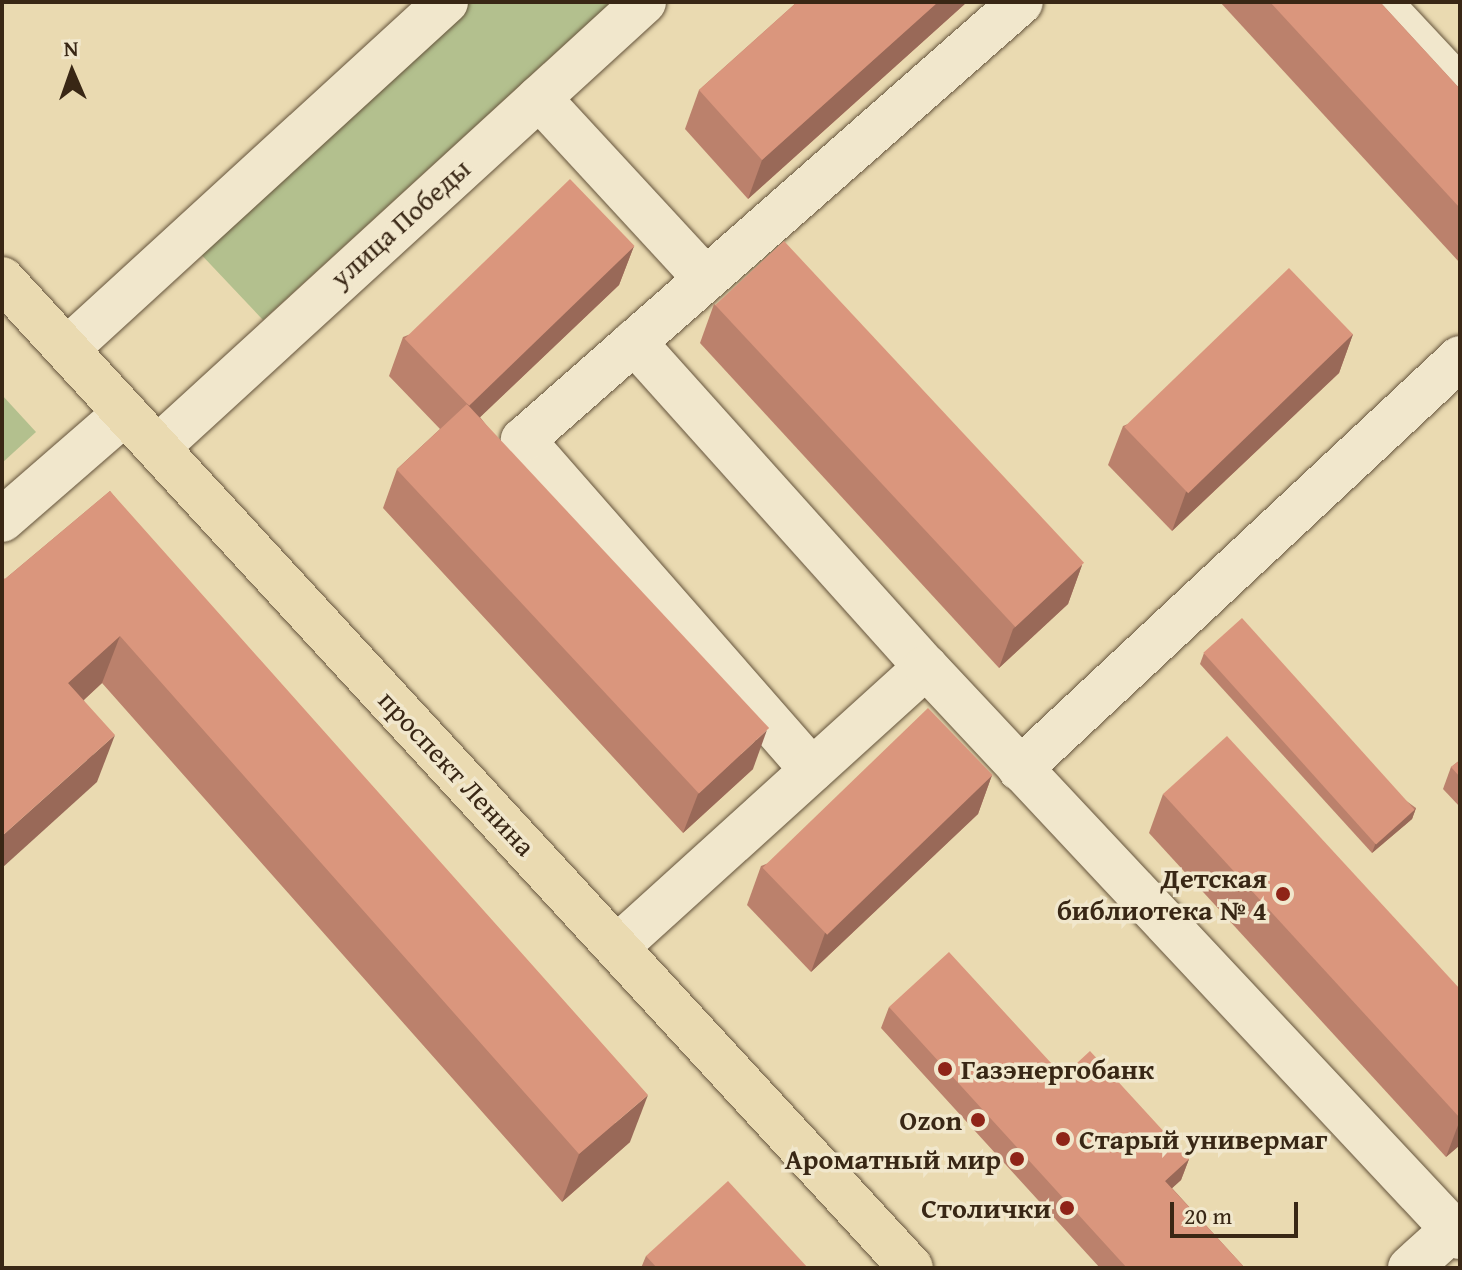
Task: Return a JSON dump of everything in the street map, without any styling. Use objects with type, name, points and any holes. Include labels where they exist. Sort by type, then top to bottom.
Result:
[{"type":"main road","name":"проспект Ленина","points":[[2,279],[911,1268]]},
{"type":"street","points":[[67,349],[446,2]]},
{"type":"street","name":"улица Победы","points":[[158,447],[644,2]]},
{"type":"street","points":[[812,770],[523,440],[1021,2]]},
{"type":"street","points":[[1379,2],[1460,89]]},
{"type":"street","points":[[539,98],[706,279]]},
{"type":"street","points":[[634,342],[1020,769],[1456,1233],[1410,1268]]},
{"type":"street","points":[[1020,769],[1460,358]]},
{"type":"street","points":[[2,520],[125,413]]},
{"type":"street","points":[[617,947],[926,667]]},
{"type":"green space","points":[[468,2],[611,2],[263,320],[195,248]]},
{"type":"green space","points":[[2,395],[36,432],[2,463]]},
{"type":"building","points":[[797,2],[938,2],[762,160],[699,90]]},
{"type":"building","points":[[1270,2],[1380,2],[1460,89],[1460,208]]},
{"type":"building","points":[[570,179],[635,246],[469,406],[405,339]]},
{"type":"building","points":[[784,241],[1084,563],[1015,627],[715,305]]},
{"type":"building","points":[[1289,268],[1353,334],[1188,493],[1124,427]]},
{"type":"building","points":[[467,404],[769,728],[699,793],[397,469]]},
{"type":"building","points":[[110,491],[648,1095],[579,1154],[120,636],[68,683],[115,735],[2,836],[2,576],[5,579]]},
{"type":"building","points":[[1242,618],[1415,810],[1376,845],[1203,653]]},
{"type":"building","points":[[928,708],[993,775],[827,935],[763,868]]},
{"type":"building","points":[[1227,736],[1460,989],[1460,1118],[1163,794]]},
{"type":"building","points":[[1460,760],[1460,777],[1451,767]]},
{"type":"building","name":"Старый универмаг","points":[[949,952],[1063,1076],[1090,1051],[1189,1159],[1165,1181],[1245,1268],[1127,1268],[889,1007]]},
{"type":"building","points":[[728,1181],[808,1268],[657,1268],[646,1256]]},
{"type":"place","name":"Детская библиотека № 4","points":[[1283,894]]},
{"type":"place","name":"Газэнергобанк","points":[[945,1069]]},
{"type":"place","name":"Ozon","points":[[978,1120]]},
{"type":"place","name":"Старый универмаг","points":[[1063,1139]]},
{"type":"place","name":"Ароматный мир","points":[[1017,1159]]},
{"type":"place","name":"Столички","points":[[1067,1208]]}]
